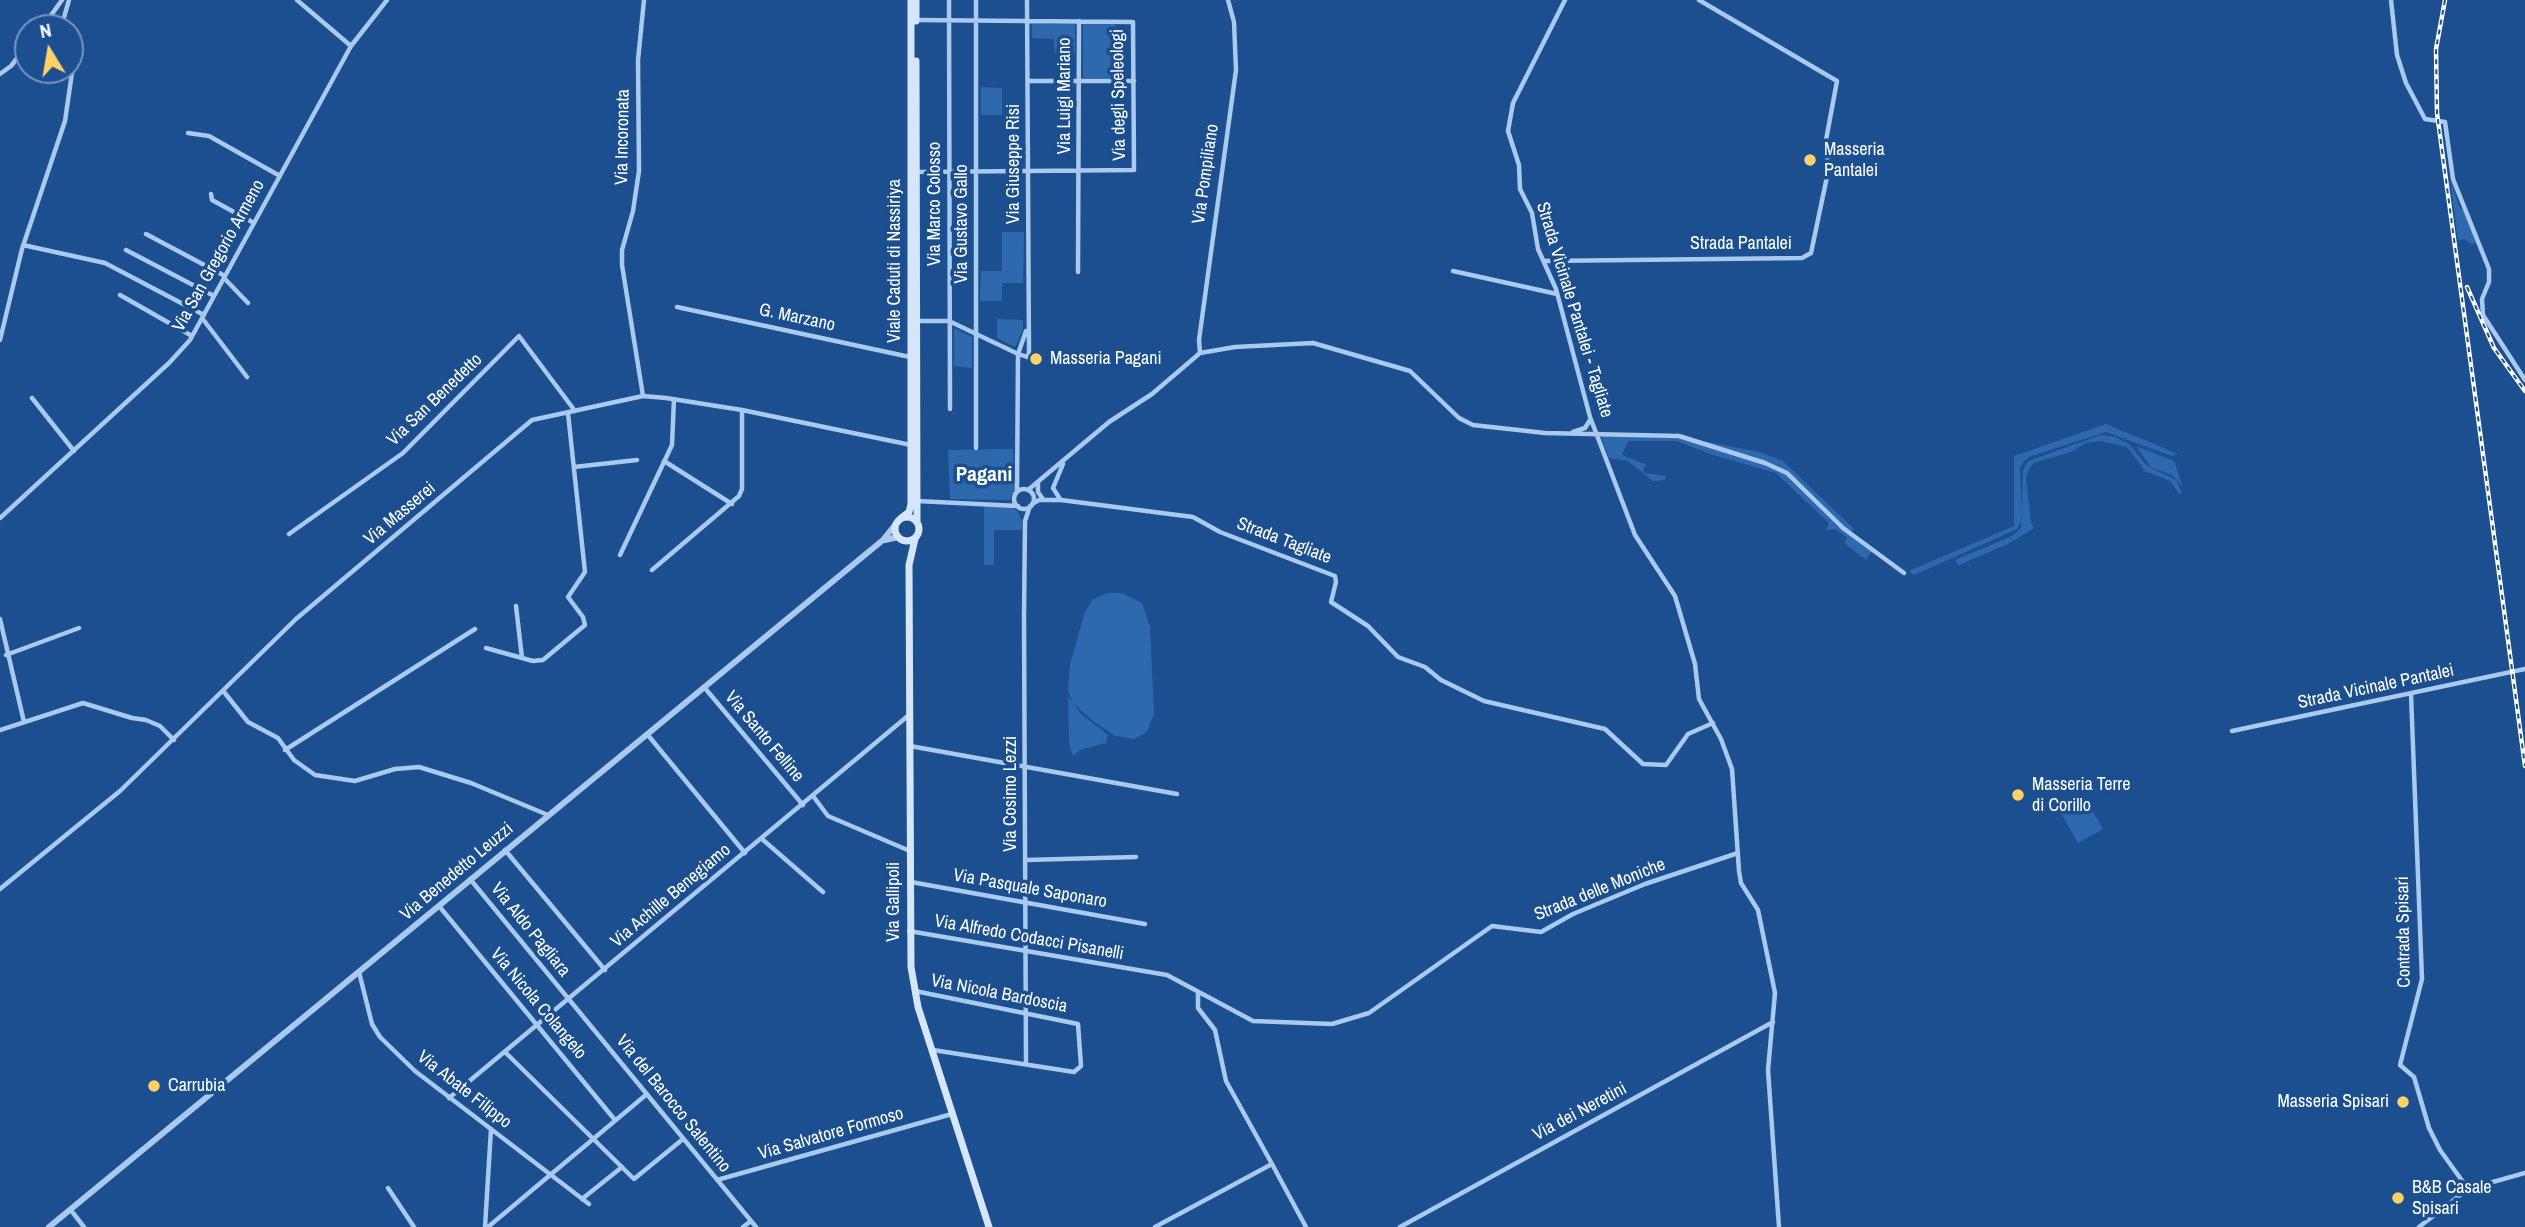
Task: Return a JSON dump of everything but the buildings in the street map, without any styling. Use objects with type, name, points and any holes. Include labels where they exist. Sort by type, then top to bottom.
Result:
[{"type":"main road","name":"Viale Caduti di Nassiriya","points":[[913,0],[916,20],[917,522]]},
{"type":"main road","name":"Viale Caduti di Nassiriya","points":[[901,518],[909,512],[911,504],[913,0]]},
{"type":"main road","points":[[895,525],[901,518],[910,517],[917,522]]},
{"type":"main road","name":"Via Gallipoli","points":[[909,565],[919,530],[917,522]]},
{"type":"main road","name":"Via Gallipoli","points":[[895,525],[907,549],[909,565],[909,931],[915,991],[989,1227]]},
{"type":"main road","points":[[900,539],[915,539]]},
{"type":"street","points":[[297,0],[351,46]]},
{"type":"street","name":"Via San Gregorio Armeno","points":[[0,518],[169,363],[192,336],[351,46],[387,0]]},
{"type":"street","name":"Via Incoronata","points":[[643,397],[622,250],[633,211],[639,171],[637,75],[644,0]]},
{"type":"street","name":"Via Marco Colosso","points":[[949,0],[950,409]]},
{"type":"street","name":"Via Gustavo Gallo","points":[[975,0],[976,447]]},
{"type":"street","name":"Via Giuseppe Risi","points":[[1018,354],[1027,357],[1030,347],[1027,0]]},
{"type":"street","name":"Via Pompiliano","points":[[1200,353],[1202,314],[1236,71],[1234,22],[1228,0]]},
{"type":"street","name":"Strada Vicinale Pantalei - Tagliate","points":[[1565,0],[1513,103],[1507,121],[1519,165],[1520,189],[1532,213],[1544,261],[1558,294],[1590,417],[1635,535],[1675,596],[1695,664],[1699,699],[1713,723],[1732,768],[1741,883],[1758,910],[1775,993],[1768,1070],[1779,1227]]},
{"type":"street","name":"Strada Pantalei","points":[[1544,261],[1802,258],[1811,253],[1828,172],[1826,140],[1837,80],[1699,0]]},
{"type":"street","points":[[2391,0],[2397,55],[2406,83],[2425,119],[2445,122],[2453,179],[2489,269],[2489,282],[2482,299],[2483,315],[2525,380]]},
{"type":"street","points":[[916,20],[1079,21]]},
{"type":"street","name":"Via degli Speleologi","points":[[1079,21],[1130,20],[1134,26],[1134,170],[1079,171]]},
{"type":"street","name":"Via Luigi Mariano","points":[[1079,21],[1079,272]]},
{"type":"street","points":[[0,74],[14,62]]},
{"type":"street","points":[[1028,81],[1134,81]]},
{"type":"street","points":[[0,340],[23,245],[65,121],[70,84]]},
{"type":"street","points":[[188,133],[209,136],[280,176]]},
{"type":"street","points":[[916,172],[1079,171]]},
{"type":"street","points":[[211,194],[212,200],[254,223]]},
{"type":"street","points":[[146,234],[225,277],[248,303]]},
{"type":"street","points":[[23,245],[105,262],[203,316],[247,377]]},
{"type":"street","points":[[126,250],[214,296]]},
{"type":"street","points":[[1453,271],[1558,294]]},
{"type":"street","points":[[120,295],[192,336]]},
{"type":"street","name":"G. Marzano","points":[[677,307],[911,357]]},
{"type":"street","points":[[916,321],[949,321],[1018,354]]},
{"type":"street","name":"Via Giuseppe Risi","points":[[1017,492],[1018,354],[1028,327]]},
{"type":"street","name":"Via San Benedetto","points":[[289,534],[403,453],[519,336],[575,411]]},
{"type":"street","points":[[1006,503],[1014,500],[1017,492],[1027,490],[1039,481],[1109,422],[1129,412],[1200,353],[1235,347],[1313,343],[1410,371],[1465,422],[1491,428],[1565,434],[1679,436],[1779,468],[1843,528],[1904,573]]},
{"type":"street","name":"Via Masserei","points":[[0,889],[120,791],[296,619],[532,421],[643,397],[742,410],[911,445]]},
{"type":"street","points":[[32,398],[74,451]]},
{"type":"street","points":[[620,555],[672,445],[674,399]]},
{"type":"street","points":[[652,570],[732,504],[742,489],[742,410]]},
{"type":"street","points":[[486,648],[533,661],[543,660],[585,625],[583,617],[568,597],[585,572],[568,413]]},
{"type":"street","points":[[1565,434],[1584,428],[1590,417]]},
{"type":"street","points":[[574,467],[637,460]]},
{"type":"street","points":[[1061,500],[1053,488],[1065,460]]},
{"type":"street","points":[[664,461],[732,504]]},
{"type":"street","name":"Via Giuseppe Risi","points":[[1019,477],[1027,490]]},
{"type":"street","points":[[916,500],[1006,503],[1019,507],[1031,505],[1039,481]]},
{"type":"street","points":[[1039,481],[1038,492],[1044,500]]},
{"type":"street","points":[[1027,490],[1033,496]]},
{"type":"street","points":[[1014,500],[1019,507]]},
{"type":"street","name":"Strada Tagliate","points":[[1031,505],[1044,500],[1061,500],[1193,517],[1220,532],[1335,576],[1331,602],[1368,626],[1398,657],[1425,667],[1441,680],[1483,701],[1605,729],[1643,764],[1666,765],[1688,734],[1713,723]]},
{"type":"street","name":"Via Cosimo Lezzi","points":[[1026,1062],[1025,526],[1031,505]]},
{"type":"street","name":"Via Cosimo Lezzi","points":[[1019,507],[1025,526]]},
{"type":"street","name":"Via Benedetto Leuzzi","points":[[49,1227],[883,540],[895,525]]},
{"type":"street","name":"Via Benedetto Leuzzi","points":[[883,540],[900,539]]},
{"type":"street","points":[[516,606],[522,658]]},
{"type":"street","points":[[0,619],[6,655],[24,722]]},
{"type":"street","points":[[6,655],[79,628]]},
{"type":"street","points":[[285,750],[475,629]]},
{"type":"street","name":"Strada Vicinale Pantalei","points":[[2232,732],[2525,669]]},
{"type":"street","name":"Via Santo Felline","points":[[704,687],[803,805]]},
{"type":"street","points":[[224,692],[243,717],[278,738],[285,750],[316,775],[355,781],[395,769],[419,767],[471,783],[548,816]]},
{"type":"street","name":"Contrada Spisari","points":[[2411,694],[2422,979],[2400,1065],[2414,1077],[2429,1128],[2440,1150],[2468,1189]]},
{"type":"street","points":[[0,730],[83,704],[132,719],[146,720],[160,726],[174,740]]},
{"type":"street","name":"Via Achille Benegiamo","points":[[449,1098],[909,715]]},
{"type":"street","points":[[647,734],[745,853]]},
{"type":"street","points":[[910,746],[1177,794]]},
{"type":"street","points":[[813,796],[828,816],[910,851]]},
{"type":"street","points":[[762,839],[823,892]]},
{"type":"street","points":[[505,850],[605,970]]},
{"type":"street","name":"Strada delle Moniche","points":[[1198,992],[1253,1021],[1344,1023],[1395,997],[1492,926],[1541,932],[1573,914],[1645,884],[1738,853]]},
{"type":"street","points":[[1026,860],[1136,857]]},
{"type":"street","name":"Via Aldo Pagliara","points":[[470,879],[568,999]]},
{"type":"street","name":"Via Pasquale Saponaro","points":[[910,881],[1145,925]]},
{"type":"street","name":"Via Nicola Colangelo","points":[[438,905],[615,1120]]},
{"type":"street","name":"Via Alfredo Codacci Pisanelli","points":[[909,931],[1167,975],[1198,992]]},
{"type":"street","name":"Via Abate Filippo","points":[[359,971],[375,1030],[415,1071],[589,1204]]},
{"type":"street","name":"Via Nicola Bardoscia","points":[[915,991],[1078,1024],[1079,1071],[1026,1062]]},
{"type":"street","points":[[1198,992],[1198,1008],[1215,1030],[1226,1081],[1306,1227]]},
{"type":"street","name":"Via del Barocco Salentino","points":[[568,999],[756,1227]]},
{"type":"street","name":"Via dei Neretini","points":[[1400,1227],[1773,1022]]},
{"type":"street","points":[[932,1050],[1026,1062]]},
{"type":"street","points":[[505,1052],[634,1179],[683,1139]]},
{"type":"street","points":[[487,1227],[647,1094]]},
{"type":"street","name":"Via Salvatore Formoso","points":[[717,1180],[953,1114]]},
{"type":"street","points":[[487,1227],[491,1128]]},
{"type":"street","points":[[1155,1227],[1272,1164]]},
{"type":"street","points":[[582,1199],[622,1167]]},
{"type":"street","points":[[2419,1227],[2468,1189],[2525,1173]]},
{"type":"street","points":[[388,1188],[414,1227]]},
{"type":"street","points":[[70,1209],[84,1227]]},
{"type":"street","points":[[743,1227],[751,1221]]},
{"type":"shaded area","points":[[1115,23],[1112,78],[1083,78],[1083,24]]},
{"type":"shaded area","points":[[1032,24],[1075,24],[1075,53],[1055,53],[1054,39],[1032,38]]},
{"type":"shaded area","points":[[981,87],[1002,88],[1002,115],[981,115]]},
{"type":"shaded area","points":[[2450,180],[2460,208],[2466,212],[2476,243],[2473,245],[2464,239],[2458,240]]},
{"type":"shaded area","points":[[1002,232],[1024,232],[1023,283],[1002,283],[1002,301],[980,301],[981,271],[1002,271]]},
{"type":"shaded area","points":[[997,319],[1023,320],[1023,330],[1015,347],[997,338]]},
{"type":"shaded area","points":[[954,328],[972,337],[972,368],[954,366]]},
{"type":"shaded area","points":[[2106,424],[2178,454],[2172,456],[2106,432],[2031,456],[2024,461],[2020,469],[2022,519],[2017,529],[1914,575],[1909,571],[2014,526],[2014,456]]},
{"type":"shaded area","points":[[1667,434],[1759,452],[1783,461],[1854,529],[1851,532],[1841,525],[1778,466]]},
{"type":"shaded area","points":[[2101,435],[2115,437],[2129,444],[2146,465],[2176,480],[2182,493],[2179,494],[2170,481],[2145,471],[2127,447],[2101,441],[2086,443],[2071,452],[2034,463],[2029,469],[2026,478],[2031,523],[2034,528],[2008,544],[1959,565],[1955,560],[2012,536],[2021,528],[2023,470],[2028,461]]},
{"type":"shaded area","points":[[1601,436],[1680,438],[1764,463],[1785,473],[1836,525],[1872,551],[1866,560],[1844,543],[1847,538],[1836,529],[1826,530],[1829,523],[1776,473],[1713,455],[1677,441],[1628,441],[1622,455],[1647,465],[1643,469],[1645,473],[1666,476],[1665,480],[1653,481],[1628,461],[1609,458]]},
{"type":"shaded area","points":[[2136,446],[2174,461],[2183,487],[2172,475],[2151,467]]},
{"type":"shaded area","points":[[1013,449],[1016,488],[1009,500],[950,499],[948,450]]},
{"type":"shaded area","points":[[984,505],[1009,505],[1018,512],[1022,521],[1022,530],[994,530],[994,565],[984,565]]},
{"type":"shaded area","points":[[1108,593],[1122,593],[1142,603],[1150,627],[1154,714],[1147,732],[1134,739],[1115,736],[1093,721],[1073,703],[1068,690],[1070,664],[1085,612],[1093,599]]},
{"type":"shaded area","points":[[1068,696],[1081,714],[1108,735],[1106,743],[1080,750],[1073,756],[1069,743]]},
{"type":"shaded area","points":[[2085,799],[2103,829],[2078,843],[2061,813]]},
{"type":"railway","points":[[2445,0],[2436,49],[2437,113],[2525,766]]},
{"type":"railway","points":[[2467,287],[2494,348],[2525,391]]},
{"type":"place","name":"Masseria Pantalei","points":[[1810,160]]},
{"type":"place","name":"Masseria Pagani","points":[[1036,359]]},
{"type":"place","name":"Masseria Terre di Corillo","points":[[2018,795]]},
{"type":"place","name":"Carrubia","points":[[154,1086]]},
{"type":"place","name":"Masseria Spisari","points":[[2403,1102]]},
{"type":"place","name":"B&B Casale Spisari","points":[[2398,1198]]},
{"type":"district","name":"Pagani","points":[[984,475]]}]
